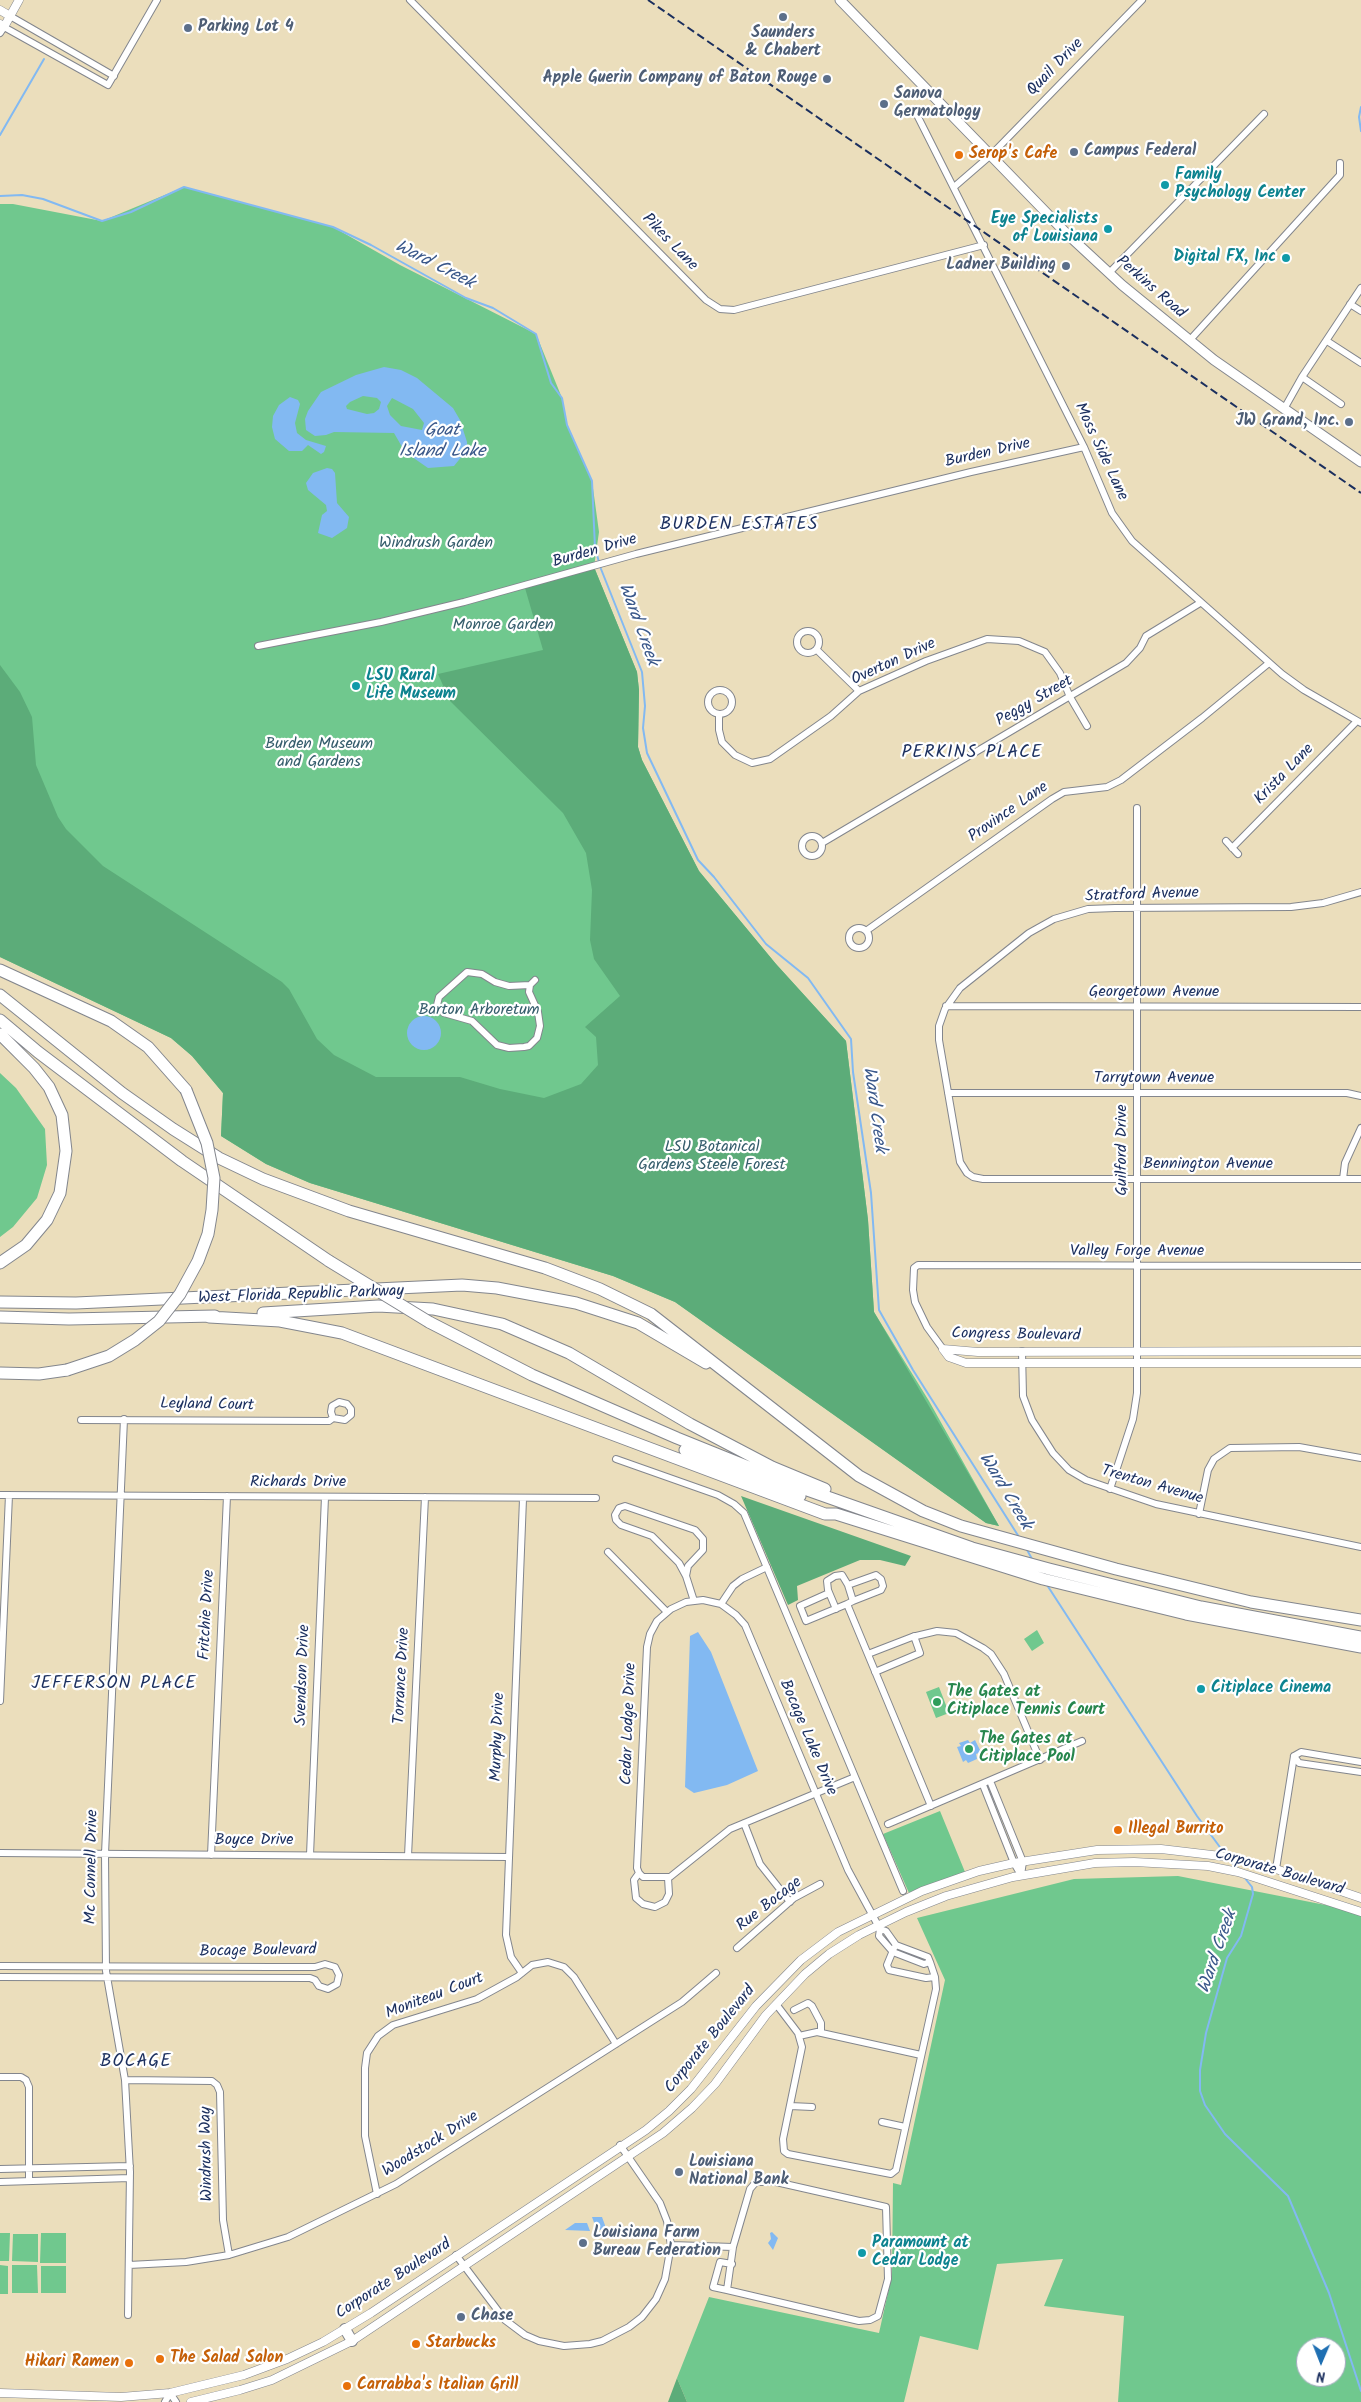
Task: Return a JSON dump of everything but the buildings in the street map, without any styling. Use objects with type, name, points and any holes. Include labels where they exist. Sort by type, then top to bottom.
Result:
[{"type":"highway","points":[[0,970],[111,1021],[148,1047],[186,1090],[207,1143],[214,1178],[208,1234],[198,1261],[180,1294],[159,1321],[135,1340],[109,1356],[66,1370],[39,1374],[0,1373]]},
{"type":"highway","points":[[0,995],[129,1098],[172,1130],[219,1158],[263,1179],[349,1211],[545,1268],[600,1289],[651,1314],[859,1476],[890,1495],[942,1519],[1116,1569],[1251,1602],[1361,1620]]},
{"type":"highway","points":[[0,1020],[38,1052],[182,1161],[329,1261],[429,1322],[581,1398],[796,1486],[972,1548],[1201,1607],[1361,1637]]},
{"type":"highway","points":[[0,1034],[34,1068],[49,1088],[62,1116],[66,1151],[60,1193],[47,1220],[26,1245],[0,1264]]},
{"type":"highway","points":[[0,1302],[76,1303],[453,1286],[497,1288],[576,1303],[638,1323],[746,1387]]},
{"type":"highway","name":"West Florida Republic Parkway","points":[[0,1317],[69,1319],[209,1317],[378,1306],[433,1309],[502,1324],[569,1353],[690,1424],[772,1468],[864,1506],[885,1518]]},
{"type":"highway","points":[[209,1317],[280,1321],[342,1333],[825,1514],[836,1514],[1006,1568],[1186,1614],[1361,1647]]},
{"type":"highway","points":[[581,1398],[603,1414],[707,1460],[829,1508],[836,1514]]},
{"type":"main road","name":"Perkins Road","points":[[840,0],[1108,273],[1189,341],[1361,462]]},
{"type":"main road","points":[[345,2329],[352,2341]]},
{"type":"street","points":[[19,0],[1,28],[108,86],[158,0]]},
{"type":"street","name":"Pikes Lane","points":[[410,0],[706,300],[720,309],[734,310],[984,245]]},
{"type":"street","name":"Quail Drive","points":[[954,187],[991,155],[1142,0]]},
{"type":"street","points":[[0,10],[114,76]]},
{"type":"street","name":"Moss Side Lane","points":[[915,111],[1084,447],[1112,513],[1132,541],[1269,663],[1304,690],[1359,722]]},
{"type":"street","points":[[1108,273],[1264,114]]},
{"type":"street","points":[[1189,341],[1340,175],[1340,163]]},
{"type":"street","points":[[1284,409],[1302,377],[1361,288]]},
{"type":"street","points":[[1350,304],[1361,311]]},
{"type":"street","points":[[1327,341],[1361,363]]},
{"type":"street","points":[[1302,377],[1342,404]]},
{"type":"street","name":"Burden Drive","points":[[258,646],[446,607],[610,561],[952,476],[1084,447]]},
{"type":"street","name":"Peggy Street","points":[[822,843],[1070,698],[1126,663],[1140,648],[1146,636],[1200,603]]},
{"type":"street","name":"Overton Drive","points":[[719,714],[719,730],[722,742],[735,755],[752,763],[770,760],[831,716],[859,691],[926,661],[987,640],[1019,641],[1045,652],[1060,673],[1070,698],[1087,726]]},
{"type":"street","points":[[817,650],[859,691]]},
{"type":"street","name":"Province Lane","points":[[866,931],[1052,799],[1064,792],[1107,787],[1121,780],[1202,718],[1269,663]]},
{"type":"street","name":"Krista Lane","points":[[1232,848],[1359,722]]},
{"type":"street","name":"Guilford Drive","points":[[1110,1489],[1136,1407],[1137,808]]},
{"type":"street","points":[[1226,842],[1238,854]]},
{"type":"street","name":"Stratford Avenue","points":[[967,1173],[960,1162],[939,1040],[940,1026],[946,1006],[960,988],[1029,933],[1054,919],[1088,909],[1291,908],[1323,903],[1361,892]]},
{"type":"street","points":[[467,972],[482,974],[501,985],[515,987],[532,982],[529,992],[538,1012],[540,1026],[537,1038],[529,1046],[509,1048],[497,1045],[475,1023],[441,1011],[437,1005],[439,997],[467,972]]},
{"type":"street","name":"Georgetown Avenue","points":[[946,1006],[1361,1007]]},
{"type":"street","name":"Tarrytown Avenue","points":[[948,1093],[1348,1093],[1361,1096]]},
{"type":"street","points":[[1343,1179],[1345,1163],[1361,1128]]},
{"type":"street","name":"Bennington Avenue","points":[[967,1173],[983,1179],[1361,1179]]},
{"type":"street","name":"Valley Forge Avenue","points":[[943,1349],[927,1327],[916,1302],[913,1290],[914,1268],[918,1265],[1361,1266]]},
{"type":"street","name":"Congress Boulevard","points":[[943,1349],[978,1352],[1361,1351]]},
{"type":"street","name":"Congress Boulevard","points":[[943,1349],[948,1357],[956,1361],[977,1363],[1361,1363]]},
{"type":"street","name":"Trenton Avenue","points":[[1022,1351],[1023,1396],[1028,1410],[1052,1454],[1069,1470],[1086,1480],[1156,1504],[1361,1548]]},
{"type":"street","points":[[1237,1351],[1237,1363]]},
{"type":"street","points":[[1338,1351],[1339,1363]]},
{"type":"street","points":[[977,1363],[978,1352]]},
{"type":"street","name":"Leyland Court","points":[[81,1420],[329,1421],[333,1418]]},
{"type":"street","name":"Mc Connell Drive","points":[[124,1419],[105,1854],[106,1966],[125,2080],[130,2166],[128,2315]]},
{"type":"street","points":[[1200,1514],[1208,1470],[1214,1459],[1230,1448],[1299,1447],[1361,1458]]},
{"type":"street","points":[[616,1459],[718,1494],[734,1504],[744,1514],[903,1891]]},
{"type":"street","name":"Richards Drive","points":[[0,1495],[121,1494],[522,1499],[596,1498]]},
{"type":"street","points":[[0,1701],[9,1495]]},
{"type":"street","name":"Fritchie Drive","points":[[211,1855],[227,1496]]},
{"type":"street","name":"Svendson Drive","points":[[310,1855],[325,1496]]},
{"type":"street","name":"Torrance Drive","points":[[408,1856],[425,1497]]},
{"type":"street","name":"Murphy Drive","points":[[522,1499],[506,1934],[511,1957],[522,1973]]},
{"type":"street","points":[[686,1576],[688,1566],[703,1550],[703,1539],[695,1530],[625,1506],[619,1508],[615,1515],[616,1520],[621,1525],[652,1536],[679,1563],[686,1576],[694,1601],[703,1600],[722,1604],[733,1586],[742,1578],[767,1567]]},
{"type":"street","points":[[608,1552],[668,1612]]},
{"type":"street","points":[[836,1609],[829,1594],[827,1581],[835,1576],[842,1575],[848,1585],[850,1602],[868,1654],[931,1806]]},
{"type":"street","points":[[829,1594],[800,1606],[806,1621],[881,1590],[883,1586],[876,1575],[848,1585]]},
{"type":"street","name":"Cedar Lodge Drive","points":[[668,1878],[670,1894],[665,1902],[655,1907],[643,1904],[636,1898],[634,1880],[639,1873],[637,1868],[647,1647],[657,1621],[686,1602],[694,1601]]},
{"type":"street","name":"Bocage Lake Drive","points":[[722,1604],[745,1625],[848,1870],[879,1927],[879,1936],[894,1949]]},
{"type":"street","points":[[868,1654],[914,1636],[937,1631],[956,1633],[991,1654],[1004,1674],[1040,1760]]},
{"type":"street","points":[[875,1672],[920,1653],[914,1636]]},
{"type":"street","points":[[888,1824],[983,1785],[1082,1741]]},
{"type":"street","points":[[1301,1752],[1358,1761],[1358,1772],[1299,1763],[1294,1756],[1301,1752]]},
{"type":"street","points":[[1276,1869],[1294,1756]]},
{"type":"street","points":[[639,1873],[643,1877],[668,1878],[730,1829],[855,1777]]},
{"type":"street","points":[[990,1781],[1023,1862],[1021,1875]]},
{"type":"street","points":[[983,1785],[1014,1863],[1021,1875]]},
{"type":"street","points":[[744,1823],[760,1864],[790,1902]]},
{"type":"street","name":"Corporate Boulevard","points":[[0,2393],[121,2396],[170,2393],[214,2384],[271,2366],[323,2342],[669,2111],[691,2089],[756,2006],[801,1960],[838,1932],[922,1891],[979,1871],[1014,1863],[1115,1849],[1195,1851],[1276,1869],[1361,1898]]},
{"type":"street","name":"Boyce Drive","points":[[0,1853],[508,1857]]},
{"type":"street","name":"Corporate Boulevard","points":[[190,2402],[272,2380],[352,2341],[629,2156],[663,2133],[692,2108],[715,2084],[776,2004],[805,1974],[829,1954],[879,1927],[946,1896],[1021,1875],[1105,1863],[1168,1862],[1208,1866],[1284,1886],[1361,1912]]},
{"type":"street","name":"Rue Bocage","points":[[737,1948],[790,1902],[820,1884]]},
{"type":"street","points":[[776,2004],[799,2036],[802,2048],[782,2146],[788,2154],[891,2174],[896,2170],[936,1989],[935,1977],[930,1962],[924,1964],[894,1949],[887,1965],[889,1970],[926,1978],[935,1977]]},
{"type":"street","name":"Moniteau Court","points":[[377,2194],[365,2136],[365,2068],[367,2053],[378,2036],[393,2025],[477,1999],[522,1973],[532,1965],[548,1962],[564,1966],[574,1977],[616,2044]]},
{"type":"street","name":"Bocage Boulevard","points":[[0,1966],[315,1967],[325,1964],[335,1967],[339,1975],[337,1984],[328,1989],[319,1986],[315,1980],[310,1978],[0,1977]]},
{"type":"street","name":"Woodstock Drive","points":[[129,2265],[186,2262],[229,2255],[288,2237],[377,2194],[404,2179],[682,2002],[716,1973]]},
{"type":"street","points":[[794,2010],[808,2003],[812,2006],[821,2024],[821,2033]]},
{"type":"street","points":[[799,2036],[821,2033],[921,2055]]},
{"type":"street","points":[[0,2077],[21,2077],[26,2080],[29,2087],[29,2181]]},
{"type":"street","name":"Windrush Way","points":[[125,2080],[212,2081],[217,2086],[220,2092],[223,2220],[229,2255]]},
{"type":"street","points":[[790,2106],[812,2107]]},
{"type":"street","points":[[882,2122],[905,2127]]},
{"type":"street","points":[[456,2255],[492,2306],[512,2326],[539,2341],[577,2346],[608,2338],[642,2317],[652,2306],[662,2289],[671,2245],[667,2221],[660,2203],[620,2145]]},
{"type":"street","points":[[0,2170],[130,2166]]},
{"type":"street","points":[[0,2182],[130,2178]]},
{"type":"street","points":[[727,2290],[732,2264],[733,2247],[750,2188],[756,2182],[776,2182],[886,2207],[888,2279],[878,2316],[870,2320],[859,2321],[713,2287],[720,2262],[732,2264]]},
{"type":"street","points":[[671,2245],[733,2247]]},
{"type":"street","points":[[165,2402],[170,2393],[176,2402]]},
{"type":"green space","name":"Burden Museum and Gardens","points":[[184,187],[333,227],[400,265],[536,334],[562,398],[567,425],[592,481],[599,532],[594,567],[637,672],[639,690],[638,747],[642,760],[699,871],[776,964],[846,1041],[868,1220],[874,1312],[929,1401],[999,1526],[986,1523],[675,1302],[613,1276],[310,1183],[266,1164],[221,1136],[223,1093],[192,1056],[171,1038],[0,957],[0,204],[13,204],[102,221]]},
{"type":"green space","name":"LSU Botanical Gardens Steele Forest","points":[[594,567],[637,672],[639,690],[638,747],[642,760],[699,871],[776,964],[846,1041],[868,1220],[874,1312],[999,1526],[986,1523],[675,1302],[613,1276],[310,1183],[266,1164],[221,1136],[223,1093],[192,1056],[171,1038],[0,957],[0,665],[20,692],[32,717],[36,765],[58,817],[66,829],[103,866],[282,982],[289,989],[317,1039],[334,1055],[376,1077],[460,1077],[500,1089],[544,1098],[581,1084],[598,1065],[596,1037],[585,1027],[620,996],[594,959],[590,940],[592,890],[586,853],[563,813],[450,701],[438,674],[543,650],[525,588]]},
{"type":"green space","points":[[0,1073],[16,1088],[45,1129],[47,1165],[37,1198],[13,1227],[0,1237]]},
{"type":"green space","points":[[741,1496],[911,1556],[905,1566],[880,1560],[860,1560],[797,1586],[798,1600],[788,1605]]},
{"type":"green space","points":[[1037,1630],[1044,1643],[1032,1651],[1024,1639]]},
{"type":"green space","name":"The Gates at Citiplace Tennis Court","points":[[939,1687],[949,1713],[936,1718],[926,1692]]},
{"type":"green space","points":[[940,1811],[965,1872],[909,1893],[883,1834]]},
{"type":"green space","points":[[1178,1876],[1361,1912],[1361,2402],[1118,2402],[1124,2316],[1044,2306],[1063,2259],[997,2264],[978,2350],[920,2336],[904,2402],[687,2402],[677,2378],[709,2297],[879,2333],[892,2275],[893,2183],[901,2185],[945,1980],[917,1918],[1074,1879]]},
{"type":"green space","points":[[0,2233],[10,2233],[9,2261],[0,2261]]},
{"type":"green space","points":[[41,2233],[66,2233],[66,2263],[40,2263]]},
{"type":"green space","points":[[13,2234],[38,2234],[38,2262],[12,2261]]},
{"type":"green space","points":[[0,2265],[8,2266],[8,2294],[0,2294]]},
{"type":"green space","points":[[12,2265],[37,2265],[38,2293],[12,2293]]},
{"type":"green space","points":[[41,2266],[66,2266],[66,2293],[41,2293]]},
{"type":"green space","points":[[677,2378],[687,2402],[668,2402]]},
{"type":"water","name":"Goat Island Lake","points":[[384,367],[401,370],[417,378],[453,408],[460,420],[467,442],[467,450],[454,466],[428,468],[405,452],[394,433],[334,432],[315,436],[306,430],[305,419],[308,411],[321,392],[356,375]],"holes":[[[363,396],[377,398],[381,402],[379,409],[374,413],[367,414],[347,409],[346,406],[350,402]],[[392,398],[413,409],[424,423],[422,430],[401,426],[390,415],[387,406]]]},
{"type":"water","points":[[290,397],[298,400],[300,404],[295,423],[297,433],[306,440],[326,446],[321,454],[308,445],[302,451],[289,451],[275,439],[272,427],[273,416],[279,405]]},
{"type":"water","points":[[327,468],[332,469],[335,473],[337,503],[349,517],[347,528],[332,538],[318,533],[322,515],[327,511],[326,505],[308,490],[306,483],[313,473]]},
{"type":"water","points":[[424,1016],[431,1017],[436,1021],[440,1026],[440,1040],[436,1045],[431,1049],[424,1050],[417,1049],[412,1045],[408,1040],[407,1033],[408,1026],[412,1021],[417,1017]]},
{"type":"water","points":[[698,1632],[711,1652],[758,1771],[727,1785],[694,1793],[685,1787],[690,1636]]},
{"type":"water","name":"The Gates at Citiplace Pool","points":[[968,1740],[970,1743],[975,1740],[981,1752],[976,1754],[977,1759],[968,1763],[966,1760],[963,1762],[957,1747],[961,1746],[959,1743]]},
{"type":"water","points":[[592,2217],[602,2217],[606,2228],[597,2231]]},
{"type":"water","points":[[575,2223],[587,2223],[590,2231],[565,2230]]},
{"type":"water","points":[[772,2232],[778,2238],[773,2250],[768,2243],[771,2239],[770,2233]]},
{"type":"waterway","points":[[0,135],[44,59]]},
{"type":"waterway","points":[[1361,107],[1359,117],[1361,131]]},
{"type":"waterway","name":"Ward Creek","points":[[0,196],[22,195],[43,199],[102,221],[131,212],[184,187],[333,227],[371,245],[466,298],[493,308],[536,334],[551,383],[562,398],[567,425],[592,481],[595,548],[601,569],[642,672],[645,706],[643,728],[647,753],[698,860],[714,877],[766,944],[808,978],[851,1039],[853,1072],[871,1193],[879,1310],[913,1370],[1019,1537]]},
{"type":"waterway","name":"Ward Creek","points":[[1026,1548],[1032,1559]]},
{"type":"waterway","name":"Ward Creek","points":[[1047,1585],[1197,1816],[1225,1854]]},
{"type":"waterway","name":"Ward Creek","points":[[1229,1860],[1238,1869]]},
{"type":"waterway","name":"Ward Creek","points":[[1244,1877],[1252,1887],[1253,1894],[1241,1936],[1227,1958],[1206,2033],[1200,2070],[1200,2091],[1205,2105],[1225,2134],[1288,2196],[1329,2293],[1361,2391]]},
{"type":"railway","points":[[648,0],[1361,493]]},
{"type":"place","name":"Saunders & Chabert","points":[[783,17]]},
{"type":"place","name":"Parking Lot 4","points":[[188,28]]},
{"type":"place","name":"Apple Guerin Company of Baton Rouge","points":[[827,79]]},
{"type":"place","name":"Sanova Germatology","points":[[884,104]]},
{"type":"place","name":"Campus Federal","points":[[1074,152]]},
{"type":"place","name":"Serop's Cafe","points":[[959,155]]},
{"type":"place","name":"Family Psychology Center","points":[[1165,185]]},
{"type":"place","name":"Eye Specialists of Louisiana","points":[[1108,229]]},
{"type":"place","name":"Digital FX, Inc","points":[[1286,258]]},
{"type":"place","name":"Ladner Building","points":[[1066,266]]},
{"type":"place","name":"JW Grand, Inc.","points":[[1349,422]]},
{"type":"place","name":"LSU Rural Life Museum","points":[[356,686]]},
{"type":"place","name":"Citiplace Cinema","points":[[1201,1689]]},
{"type":"place","name":"The Gates at Citiplace Tennis Court","points":[[937,1702]]},
{"type":"place","name":"The Gates at Citiplace Pool","points":[[969,1749]]},
{"type":"place","name":"Illegal Burrito","points":[[1118,1830]]},
{"type":"place","name":"Louisiana National Bank","points":[[679,2172]]},
{"type":"place","name":"Louisiana Farm Bureau Federation","points":[[583,2243]]},
{"type":"place","name":"Paramount at Cedar Lodge","points":[[862,2253]]},
{"type":"place","name":"Chase","points":[[461,2317]]},
{"type":"place","name":"Starbucks","points":[[416,2344]]},
{"type":"place","name":"The Salad Salon","points":[[160,2359]]},
{"type":"place","name":"Hikari Ramen","points":[[129,2363]]},
{"type":"place","name":"Carrabba's Italian Grill","points":[[347,2386]]},
{"type":"district","name":"BURDEN ESTATES","points":[[739,526]]},
{"type":"district","name":"PERKINS PLACE","points":[[972,754]]},
{"type":"district","name":"JEFFERSON PLACE","points":[[114,1685]]},
{"type":"district","name":"BOCAGE","points":[[136,2063]]},
{"type":"park label","name":"Windrush Garden","points":[[436,544]]},
{"type":"park label","name":"Monroe Garden","points":[[503,626]]},
{"type":"park label","name":"Barton Arboretum","points":[[479,1011]]}]
